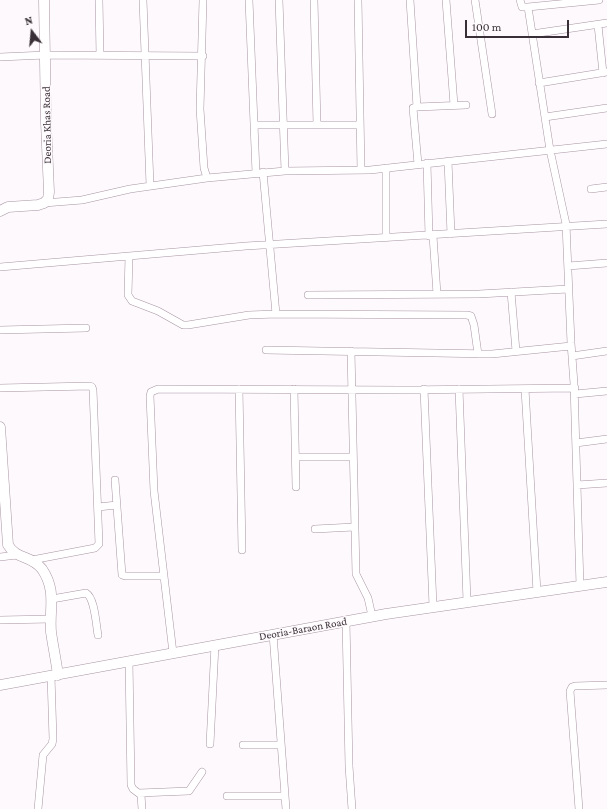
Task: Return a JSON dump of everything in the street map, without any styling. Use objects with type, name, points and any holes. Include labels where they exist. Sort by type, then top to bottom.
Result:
[{"type":"street","name":"Deoria Khas Road","points":[[44,0],[49,192],[48,199],[44,203]]},
{"type":"street","points":[[99,0],[100,55]]},
{"type":"street","points":[[144,0],[150,185]]},
{"type":"street","points":[[203,0],[200,109],[204,168],[207,178]]},
{"type":"street","points":[[249,0],[254,125],[270,245],[276,314]]},
{"type":"street","points":[[279,0],[285,171]]},
{"type":"street","points":[[314,0],[317,125]]},
{"type":"street","points":[[358,0],[361,170]]},
{"type":"street","points":[[410,0],[417,107]]},
{"type":"street","points":[[446,0],[454,106]]},
{"type":"street","points":[[475,0],[492,114]]},
{"type":"street","points":[[520,0],[522,7],[599,0]]},
{"type":"street","points":[[528,7],[550,150],[566,227],[571,346],[575,391],[580,586]]},
{"type":"street","points":[[532,34],[607,23]]},
{"type":"street","points":[[539,83],[606,73],[598,25]]},
{"type":"street","points":[[0,57],[46,55],[202,56]]},
{"type":"street","points":[[418,164],[412,110],[414,107],[466,105]]},
{"type":"street","points":[[545,117],[607,108]]},
{"type":"street","points":[[254,125],[360,125]]},
{"type":"street","points":[[0,211],[8,207],[82,200],[150,185],[207,178],[285,171],[361,170],[386,168],[607,144]]},
{"type":"street","points":[[448,161],[451,234]]},
{"type":"street","points":[[427,163],[431,236],[437,294]]},
{"type":"street","points":[[386,168],[386,238]]},
{"type":"street","points":[[591,189],[607,188]]},
{"type":"street","points":[[0,267],[270,245],[607,224]]},
{"type":"street","points":[[129,256],[129,298],[136,303],[166,315],[178,323],[188,325],[249,315],[276,314],[467,315],[471,316],[474,325],[478,354]]},
{"type":"street","points":[[568,266],[607,263]]},
{"type":"street","points":[[308,295],[479,294],[568,289]]},
{"type":"street","points":[[511,292],[516,352]]},
{"type":"street","points":[[0,330],[86,328]]},
{"type":"street","points":[[266,350],[492,354],[571,346]]},
{"type":"street","points":[[351,351],[356,574],[368,598],[372,616]]},
{"type":"street","points":[[572,356],[607,351]]},
{"type":"street","points":[[0,388],[92,387],[100,539],[97,547],[32,560]]},
{"type":"street","points":[[174,653],[154,491],[151,392],[158,389],[525,389],[607,391]]},
{"type":"street","points":[[238,389],[242,550]]},
{"type":"street","points":[[459,389],[467,601]]},
{"type":"street","points":[[525,389],[537,592]]},
{"type":"street","points":[[294,390],[296,486]]},
{"type":"street","points":[[424,390],[433,606]]},
{"type":"street","points":[[0,428],[1,470],[8,545],[17,555]]},
{"type":"street","points":[[576,443],[607,439]]},
{"type":"street","points":[[295,457],[353,457]]},
{"type":"street","points":[[115,480],[122,575],[164,576]]},
{"type":"street","points":[[577,485],[607,483]]},
{"type":"street","points":[[98,507],[117,505]]},
{"type":"street","points":[[315,529],[354,527]]},
{"type":"street","points":[[0,557],[17,555],[32,560],[42,570],[48,583],[52,599],[51,631],[55,675],[53,739],[52,744],[43,756],[38,809]]},
{"type":"street","name":"Deoria-Baraon Road","points":[[0,685],[372,616],[467,601],[607,582]]},
{"type":"street","points":[[52,599],[86,593],[89,594],[92,600],[98,635]]},
{"type":"street","points":[[0,620],[51,619]]},
{"type":"street","points":[[346,621],[349,766],[352,809]]},
{"type":"street","points":[[274,634],[286,809]]},
{"type":"street","points":[[210,744],[214,645]]},
{"type":"street","points":[[129,661],[132,789],[140,793],[189,791],[202,772]]},
{"type":"street","points":[[580,809],[570,691],[572,687],[575,686],[607,685]]},
{"type":"street","points":[[243,745],[281,745]]},
{"type":"street","points":[[140,793],[142,798],[142,809]]},
{"type":"street","points":[[227,796],[285,796]]}]
